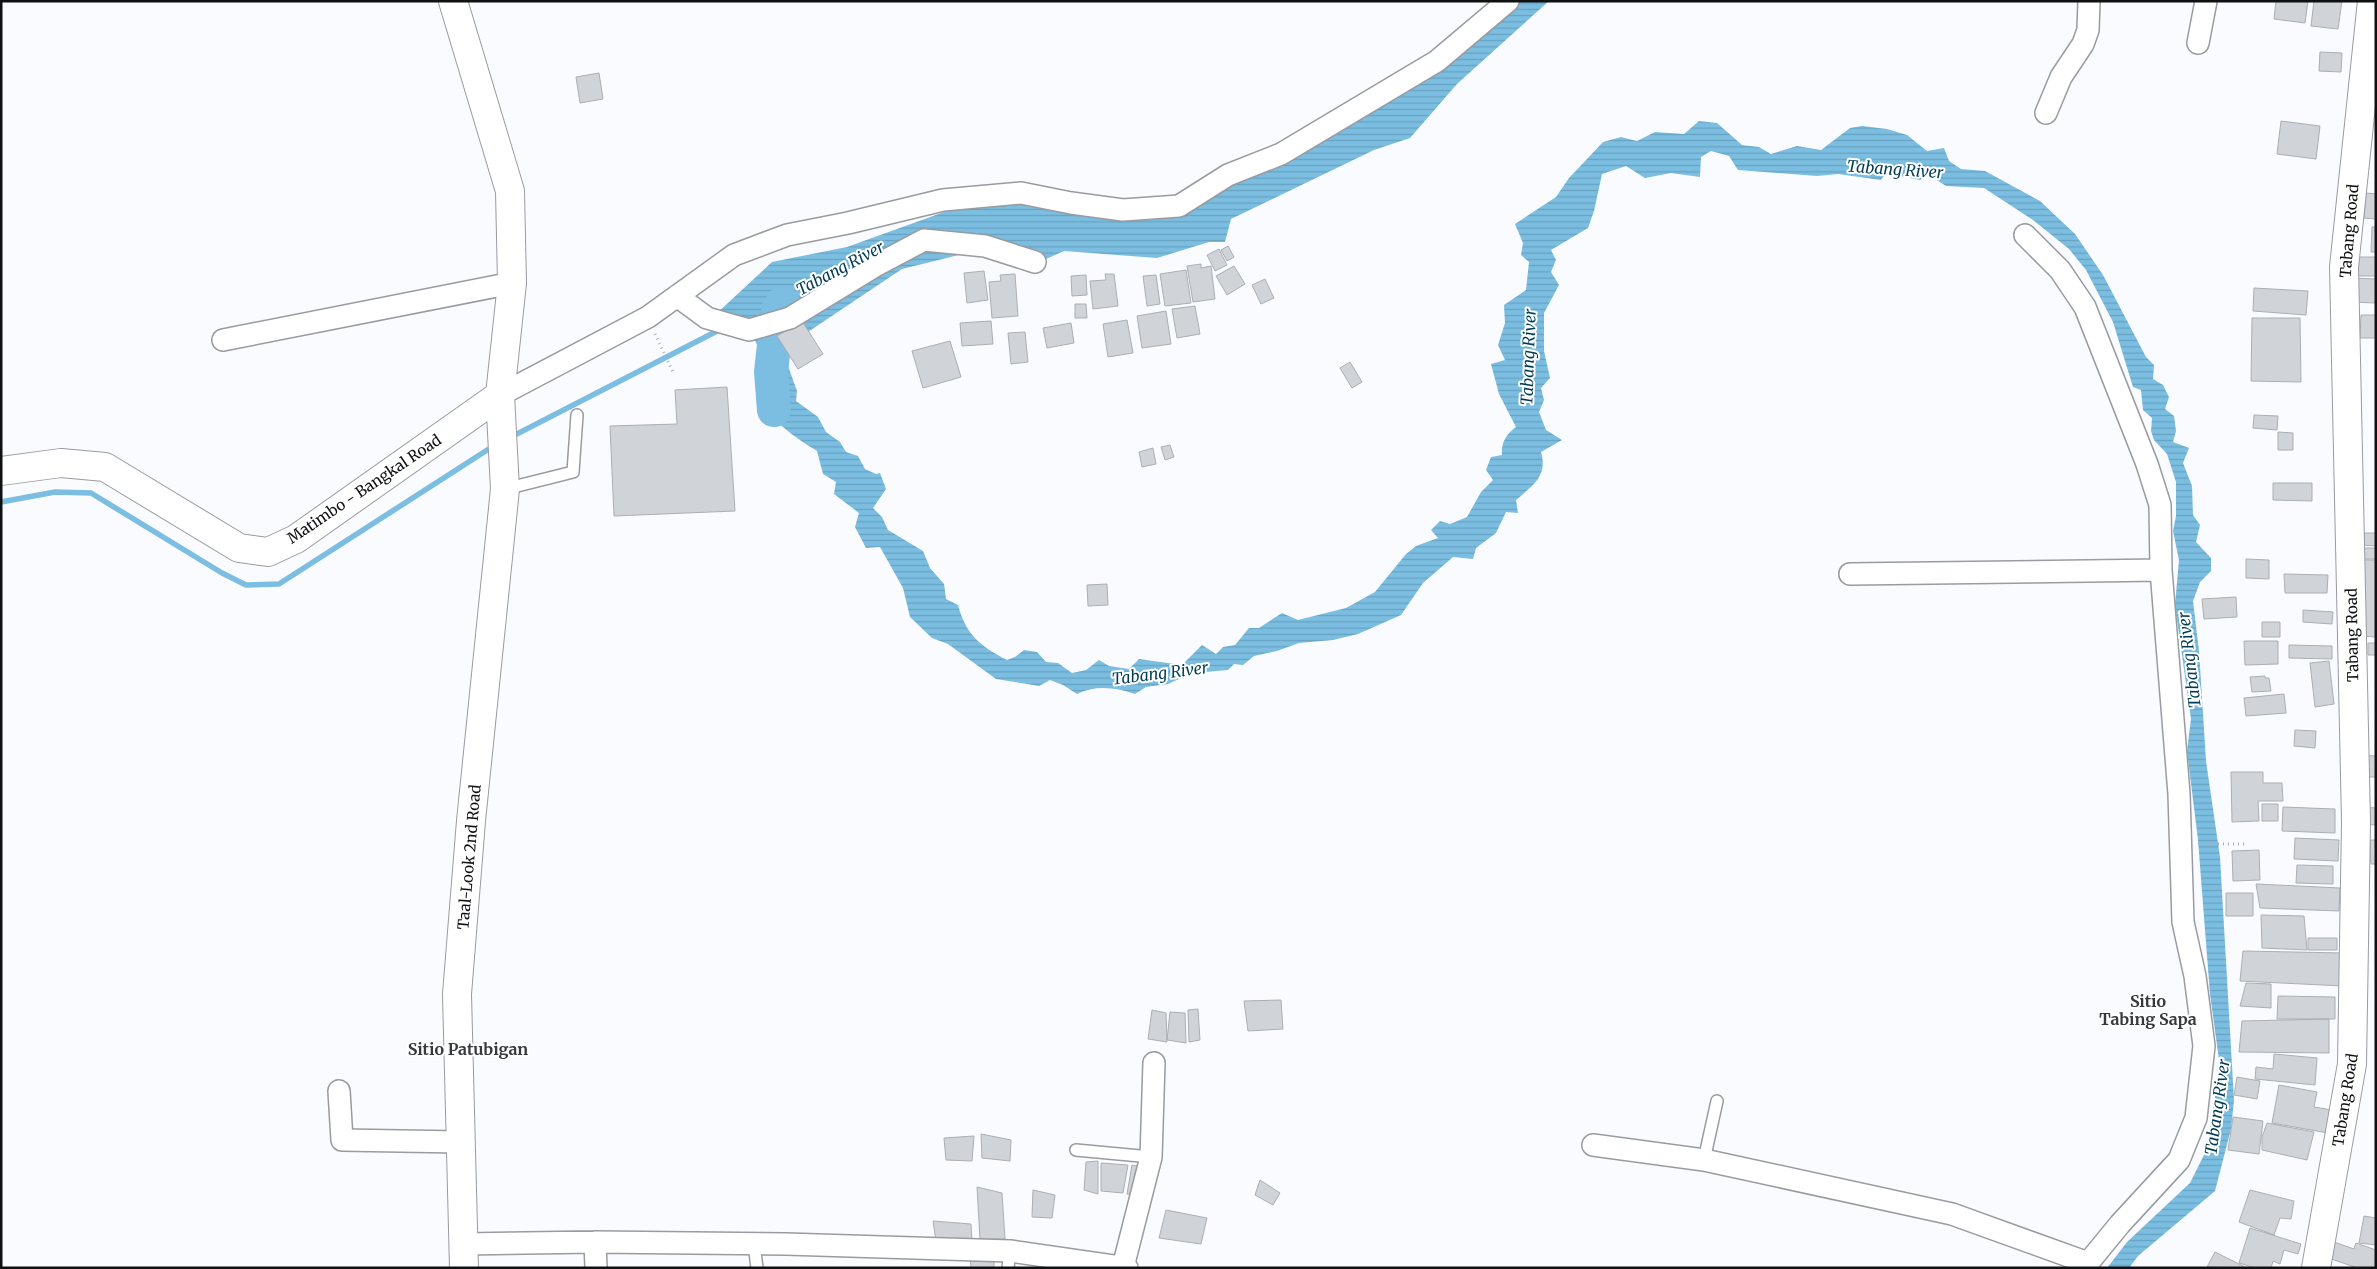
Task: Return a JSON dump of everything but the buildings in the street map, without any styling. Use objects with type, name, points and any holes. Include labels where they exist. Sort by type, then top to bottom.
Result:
[{"type":"street","points":[[453,1],[510,191],[512,283],[500,400]]},
{"type":"street","points":[[500,400],[682,300],[734,255],[787,235],[848,223],[943,200],[1021,193],[1071,203],[1122,210],[1180,206],[1228,175],[1280,154],[1296,145],[1437,61],[1508,1]]},
{"type":"street","points":[[2046,113],[2060,77],[2083,44],[2088,30],[2089,1]]},
{"type":"street","points":[[2198,44],[2206,1]]},
{"type":"street","name":"Tabang Road","points":[[2316,1268],[2352,1064],[2356,822],[2344,267],[2372,1]]},
{"type":"street","points":[[1593,1145],[1704,1160],[1952,1214],[2086,1265],[2120,1224],[2180,1160],[2196,1118],[2203,1038],[2195,976],[2183,922],[2179,794],[2161,570],[2160,505],[2107,358],[2080,299],[2060,270],[2025,235]]},
{"type":"street","points":[[682,300],[707,318],[749,330],[790,318],[875,266],[924,240],[985,246],[1035,262]]},
{"type":"street","points":[[224,340],[512,283]]},
{"type":"street","name":"Taal-Look 2nd Road","points":[[464,1256],[457,994],[471,821],[505,489],[501,448],[500,400]]},
{"type":"street","name":"Matimbo - Bangkal Road","points":[[1,471],[61,463],[105,467],[239,548],[268,552],[296,538],[500,400]]},
{"type":"street","points":[[1850,574],[2161,570]]},
{"type":"street","points":[[464,1256],[595,1242],[754,1244],[1125,1267],[1151,1157],[1154,1063]]},
{"type":"street","points":[[339,1091],[342,1140],[460,1142]]},
{"type":"street","points":[[595,1242],[596,1268]]},
{"type":"lane","points":[[505,489],[573,472],[577,415]]},
{"type":"lane","points":[[1704,1160],[1717,1101]]},
{"type":"lane","points":[[1076,1150],[1151,1157]]},
{"type":"lane","points":[[754,1244],[757,1268]]},
{"type":"path","points":[[648,317],[674,374]]},
{"type":"path","points":[[2194,844],[2245,844]]},
{"type":"water","points":[[1514,1],[1549,1],[1457,84],[1410,138],[1374,150],[1231,219],[1225,242],[1209,242],[1157,258],[1064,251],[1046,259],[1020,255],[971,252],[902,269],[784,348],[757,345],[754,338],[715,315],[772,262],[847,247],[958,207],[1028,201],[1177,213]]},
{"type":"water","points":[[1699,121],[1717,123],[1742,145],[1759,147],[1771,154],[1797,146],[1821,150],[1850,128],[1862,126],[1887,129],[1907,135],[1927,151],[1944,148],[1949,161],[1961,169],[1985,171],[2040,201],[2075,234],[2103,275],[2146,357],[2154,365],[2153,379],[2163,385],[2169,397],[2165,409],[2174,416],[2176,431],[2173,442],[2189,448],[2183,463],[2192,486],[2193,515],[2200,525],[2196,542],[2211,558],[2211,571],[2200,582],[2193,601],[2199,651],[2206,761],[2220,857],[2234,1100],[2231,1129],[2215,1191],[2138,1256],[2129,1268],[2107,1268],[2127,1242],[2190,1183],[2206,1151],[2220,1067],[2210,994],[2198,840],[2187,751],[2191,719],[2175,605],[2179,560],[2173,531],[2176,516],[2176,482],[2167,454],[2154,440],[2151,431],[2152,418],[2143,410],[2141,390],[2133,387],[2113,322],[2086,270],[2069,249],[2033,220],[1984,188],[1946,186],[1929,175],[1920,180],[1886,173],[1881,180],[1838,174],[1817,176],[1738,170],[1729,156],[1711,151],[1701,157],[1700,177],[1671,173],[1645,178],[1626,166],[1602,174],[1594,211],[1588,228],[1551,250],[1556,260],[1551,272],[1559,285],[1544,313],[1544,351],[1550,378],[1541,388],[1544,400],[1539,412],[1546,430],[1562,440],[1541,452],[1543,460],[1541,474],[1533,485],[1516,500],[1518,513],[1506,512],[1496,533],[1476,548],[1473,559],[1453,557],[1423,583],[1401,615],[1358,634],[1333,640],[1299,643],[1277,651],[1254,656],[1243,665],[1234,664],[1228,670],[1192,673],[1168,684],[1146,687],[1135,694],[1120,690],[1098,688],[1077,694],[1063,685],[1050,680],[1039,686],[996,679],[948,644],[932,638],[910,617],[903,588],[880,547],[866,548],[855,527],[859,513],[834,494],[836,482],[823,474],[817,451],[800,440],[770,415],[758,397],[756,388],[759,375],[765,363],[788,366],[797,391],[796,401],[818,417],[826,432],[840,442],[846,452],[858,456],[865,469],[876,474],[880,473],[886,489],[873,508],[882,517],[888,530],[923,551],[930,568],[944,584],[946,599],[958,605],[970,632],[989,650],[1007,660],[1024,650],[1037,652],[1046,662],[1058,663],[1072,673],[1086,670],[1099,660],[1109,666],[1129,669],[1139,659],[1182,665],[1202,645],[1216,654],[1223,647],[1235,645],[1249,628],[1259,628],[1282,613],[1298,620],[1346,608],[1375,592],[1406,554],[1416,546],[1438,538],[1431,530],[1440,521],[1450,524],[1467,517],[1481,492],[1493,480],[1486,470],[1491,457],[1502,455],[1505,439],[1516,427],[1499,394],[1491,364],[1505,360],[1498,345],[1505,323],[1504,305],[1526,290],[1529,262],[1521,255],[1523,243],[1515,224],[1556,197],[1569,178],[1603,142],[1621,137],[1637,141],[1655,132],[1684,134]]},
{"type":"waterway","name":"Tabang River","points":[[774,410],[771,372],[778,310],[783,303]]},
{"type":"waterway","points":[[509,438],[721,329]]},
{"type":"waterway","points":[[1,502],[55,492],[91,493],[222,573],[246,585],[279,584],[495,445]]},
{"type":"district","name":"Sitio Tabing Sapa","points":[[2148,1010]]},
{"type":"district","name":"Sitio Patubigan","points":[[468,1049]]}]
